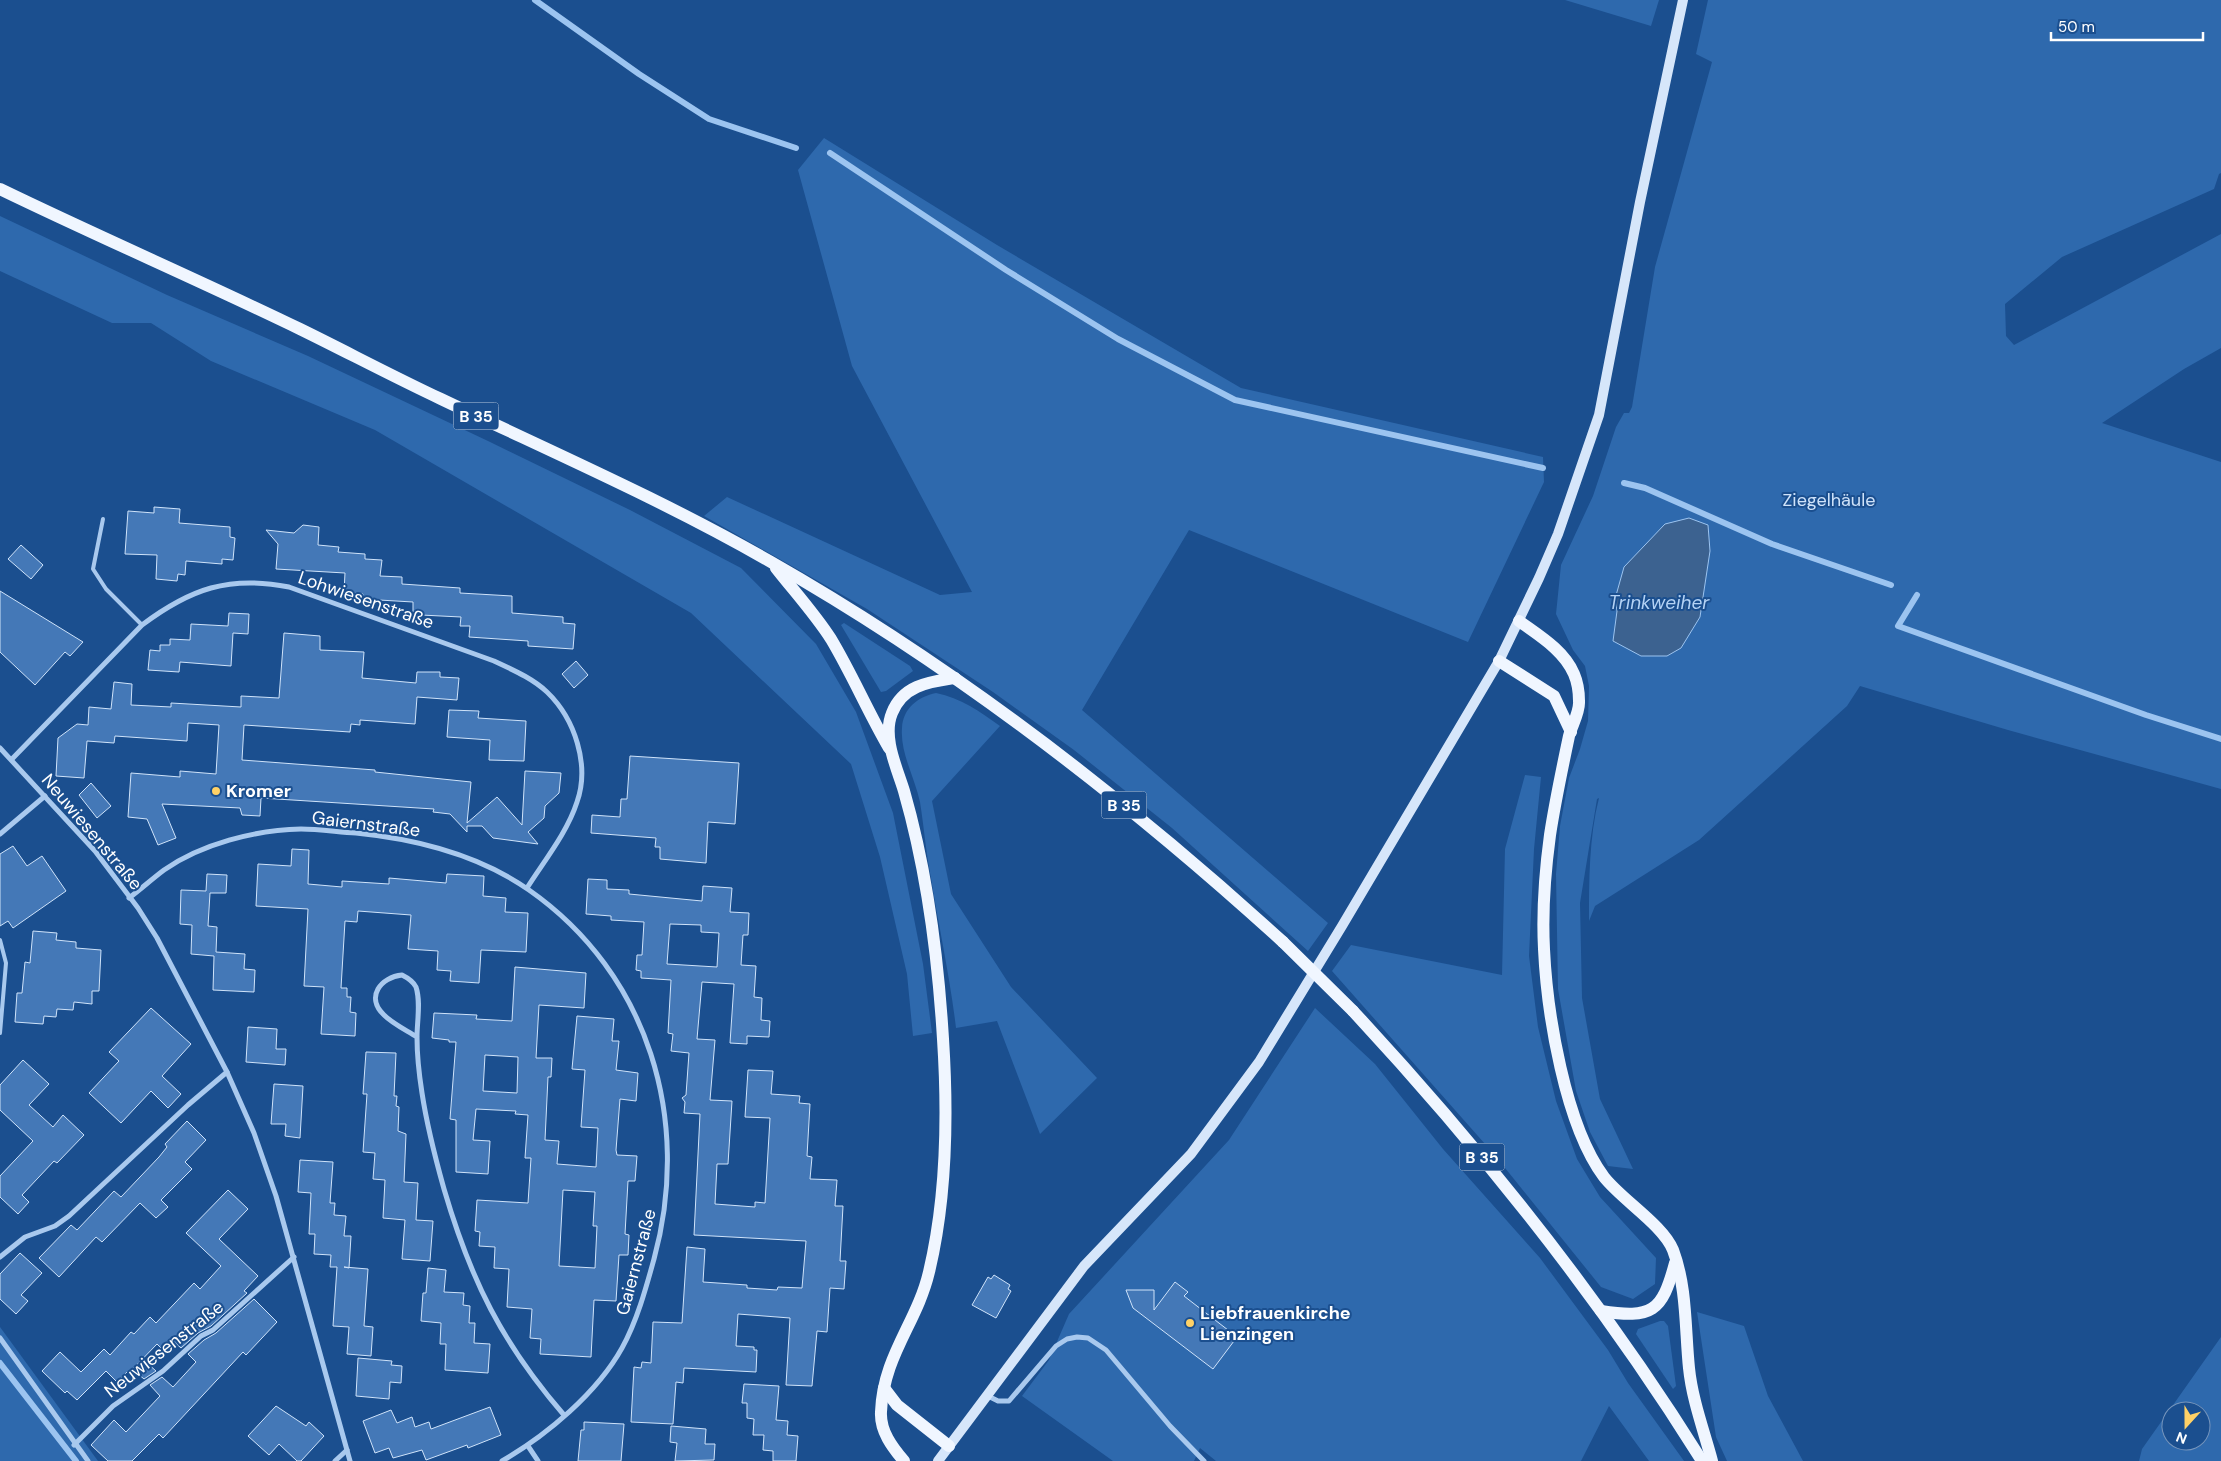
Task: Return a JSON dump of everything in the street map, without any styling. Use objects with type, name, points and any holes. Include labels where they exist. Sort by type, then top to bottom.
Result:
[{"type":"main road","points":[[938,1461],[1084,1266],[1191,1154],[1259,1062],[1499,661],[1558,534],[1599,415],[1640,202],[1683,0]]},
{"type":"main road","name":"B 35","points":[[0,189],[298,328],[438,398],[647,496],[772,562],[865,618],[955,678],[1027,730],[1140,818],[1220,885],[1283,942],[1353,1011],[1484,1158],[1534,1221],[1601,1311],[1678,1422],[1702,1461]]},
{"type":"main road","points":[[772,562],[830,637],[854,679],[872,719],[891,752]]},
{"type":"main road","points":[[1519,620],[1555,647],[1574,674],[1580,703],[1570,732],[1556,801],[1544,896],[1546,989],[1556,1046],[1565,1084],[1577,1121],[1593,1159],[1618,1193],[1666,1239],[1672,1249],[1684,1297],[1689,1370],[1712,1461]]},
{"type":"main road","points":[[1499,661],[1554,696],[1570,732]]},
{"type":"main road","points":[[904,1461],[885,1434],[881,1413],[886,1376],[895,1350],[922,1296],[929,1272],[939,1213],[945,1129],[945,1071],[940,989],[929,911],[913,827],[891,752],[889,724],[892,714],[903,695],[918,685],[955,678]]},
{"type":"main road","points":[[1601,1311],[1629,1315],[1646,1311],[1659,1304],[1668,1291],[1676,1262]]},
{"type":"main road","points":[[884,1388],[897,1405],[949,1446]]},
{"type":"street","name":"Lohwiesenstraße","points":[[12,759],[142,625],[165,608],[193,594],[239,582],[263,582],[289,587],[454,646],[524,675],[547,692],[563,712],[574,734],[583,773],[578,801],[571,816],[527,888]]},
{"type":"street","name":"Neuwiesenstraße","points":[[0,748],[95,851],[129,898],[156,938],[227,1072],[254,1133],[294,1257],[350,1461]]},
{"type":"street","points":[[0,834],[45,796]]},
{"type":"street","name":"Gaiernstraße","points":[[129,898],[165,870],[195,852],[251,836],[299,829],[380,836],[414,842],[469,859],[527,888],[554,909],[583,936],[610,969],[630,1001],[652,1057],[660,1087],[666,1133],[667,1194],[660,1238],[649,1279],[631,1331],[608,1371],[593,1388],[528,1446],[502,1461]]},
{"type":"street","points":[[417,1037],[383,1014],[378,1007],[376,996],[379,986],[386,979],[402,975],[410,979],[416,988],[418,1005],[418,1064],[429,1135],[463,1251],[479,1290],[516,1355],[534,1381],[564,1415]]},
{"type":"street","points":[[0,1257],[25,1237],[55,1226],[69,1216],[188,1105],[227,1072]]},
{"type":"street","name":"Neuwiesenstraße","points":[[74,1445],[113,1406],[163,1371],[201,1336],[213,1330],[294,1257]]},
{"type":"street","points":[[986,1395],[998,1401],[1009,1401],[1056,1346],[1077,1336],[1088,1338],[1106,1350],[1170,1426],[1204,1461]]},
{"type":"street","points":[[0,1338],[74,1445],[88,1461]]},
{"type":"street","points":[[528,1446],[538,1461]]},
{"type":"street","points":[[335,1461],[347,1450]]},
{"type":"lane","points":[[103,519],[93,569],[106,589],[142,625]]},
{"type":"lane","points":[[0,940],[6,963],[0,1033]]},
{"type":"green space","points":[[1565,0],[1659,0],[1651,26]]},
{"type":"green space","name":"Ziegelhäule","points":[[1708,0],[2221,0],[2221,173],[2214,189],[2062,257],[2005,304],[2006,336],[2014,345],[2221,234],[2221,348],[2184,369],[2102,423],[2221,462],[2221,789],[2008,730],[1860,686],[1847,706],[1699,840],[1595,906],[1589,921],[1590,859],[1593,828],[1599,798],[1597,799],[1580,903],[1582,998],[1600,1099],[1633,1169],[1608,1166],[1590,1132],[1576,1091],[1558,989],[1556,874],[1560,826],[1569,778],[1588,721],[1589,686],[1585,666],[1573,650],[1556,614],[1561,565],[1593,496],[1616,427],[1624,413],[1629,413],[1632,407],[1655,267],[1712,62],[1696,54]]},
{"type":"green space","points":[[824,138],[997,245],[1241,388],[1543,457],[1544,482],[1468,642],[1189,530],[1082,710],[1328,923],[1308,951],[1172,828],[1074,750],[993,692],[867,609],[704,516],[727,497],[940,595],[972,592],[852,366],[798,170]]},
{"type":"green space","points":[[0,216],[167,295],[308,356],[488,441],[630,510],[741,568],[816,644],[856,712],[893,813],[923,964],[932,1033],[913,1036],[907,974],[880,857],[851,764],[691,613],[375,430],[211,361],[151,323],[112,323],[0,271]]},
{"type":"green space","points":[[844,623],[910,666],[913,671],[886,691],[881,692],[841,625]]},
{"type":"green space","points":[[936,693],[962,702],[1000,726],[932,801],[951,894],[1011,987],[1097,1078],[1040,1134],[997,1021],[956,1028],[920,802],[905,756],[902,737],[903,721],[908,709],[923,697]]},
{"type":"green space","points":[[1525,775],[1541,777],[1534,849],[1529,956],[1538,1027],[1556,1101],[1577,1159],[1600,1197],[1656,1258],[1655,1284],[1633,1299],[1601,1287],[1493,1153],[1332,971],[1351,945],[1502,975],[1505,849]]},
{"type":"green space","points":[[1315,1008],[1375,1064],[1443,1149],[1540,1258],[1608,1350],[1628,1383],[1684,1461],[1649,1461],[1609,1406],[1581,1461],[1216,1461],[1200,1448],[1194,1461],[1113,1461],[1022,1396],[1049,1360],[1069,1314],[1229,1140]]},
{"type":"green space","points":[[1697,1312],[1744,1326],[1768,1396],[1803,1461],[1727,1461],[1716,1437]]},
{"type":"green space","points":[[1664,1321],[1668,1326],[1676,1386],[1673,1389],[1636,1334],[1638,1329]]},
{"type":"green space","points":[[0,1327],[98,1461],[0,1461]]},
{"type":"green space","points":[[2221,1337],[2221,1461],[2139,1461],[2142,1449],[2161,1422],[2161,1451],[2211,1451],[2211,1401],[2176,1401]]},
{"type":"water","name":"Trinkweiher","points":[[1689,518],[1708,525],[1710,551],[1700,617],[1681,648],[1667,656],[1641,656],[1613,641],[1617,611],[1615,599],[1624,567],[1665,524]]},
{"type":"building","points":[[154,507],[180,509],[179,523],[230,527],[230,537],[235,538],[233,560],[222,559],[222,564],[186,561],[185,575],[178,574],[177,581],[156,579],[157,555],[125,554],[128,511],[154,513]]},
{"type":"building","points":[[303,525],[319,527],[318,545],[339,547],[338,552],[365,554],[365,559],[382,560],[380,576],[402,577],[402,584],[460,588],[460,593],[512,596],[512,613],[563,617],[563,623],[575,624],[573,649],[528,646],[528,641],[469,637],[470,626],[460,626],[461,617],[421,615],[421,613],[413,612],[413,602],[362,599],[363,594],[344,592],[345,573],[276,569],[278,544],[266,530],[294,533]]},
{"type":"building","points":[[21,545],[43,565],[31,579],[8,559]]},
{"type":"building","points":[[0,591],[83,642],[70,656],[65,652],[35,685],[0,652]]},
{"type":"building","points":[[229,613],[249,614],[248,634],[233,633],[231,666],[180,662],[179,672],[148,670],[150,650],[160,651],[160,645],[170,645],[170,639],[190,640],[191,624],[228,626]]},
{"type":"building","points":[[284,633],[320,636],[320,650],[364,652],[362,678],[416,683],[417,672],[440,672],[440,677],[459,678],[457,700],[417,697],[415,724],[360,720],[360,725],[351,724],[350,732],[244,725],[242,760],[375,770],[375,772],[471,782],[467,823],[497,797],[522,825],[525,771],[561,773],[559,793],[545,806],[544,818],[528,832],[538,844],[493,838],[482,826],[467,826],[467,832],[450,814],[433,812],[434,809],[261,798],[260,816],[242,815],[240,808],[162,804],[176,838],[158,845],[147,819],[128,817],[131,773],[180,777],[180,771],[216,774],[219,725],[188,723],[187,741],[115,736],[114,743],[87,741],[84,778],[56,776],[58,738],[77,724],[88,725],[89,707],[111,709],[114,682],[132,684],[131,705],[171,707],[171,703],[241,707],[241,696],[279,698]]},
{"type":"building","points":[[576,661],[588,675],[574,688],[562,674]]},
{"type":"building","points":[[449,710],[479,711],[478,718],[526,721],[524,761],[489,760],[490,740],[447,737]]},
{"type":"building","points":[[630,756],[739,763],[735,824],[708,822],[706,863],[660,859],[660,847],[655,847],[656,838],[591,833],[592,815],[620,817],[621,799],[627,799]]},
{"type":"building","points":[[91,783],[111,806],[97,818],[79,795]]},
{"type":"building","points":[[13,846],[27,866],[42,856],[66,891],[13,928],[8,921],[0,926],[0,854]]},
{"type":"building","points":[[292,849],[309,850],[308,884],[342,887],[342,881],[389,884],[389,878],[446,883],[447,874],[484,876],[483,896],[506,898],[505,912],[528,913],[526,952],[481,950],[479,983],[450,981],[451,971],[437,970],[438,951],[408,949],[411,915],[358,911],[357,922],[345,921],[341,988],[347,988],[347,997],[351,997],[350,1012],[356,1013],[355,1036],[321,1034],[324,987],[304,986],[308,909],[256,906],[258,864],[291,866]]},
{"type":"building","points":[[207,874],[227,875],[226,893],[210,893],[208,926],[217,927],[216,952],[245,954],[244,969],[255,970],[254,992],[213,990],[214,956],[191,954],[192,925],[180,924],[181,890],[206,891]]},
{"type":"building","points":[[588,879],[607,880],[607,889],[629,890],[629,894],[702,901],[703,886],[732,888],[730,912],[749,913],[748,935],[743,935],[741,965],[756,966],[754,997],[762,998],[761,1020],[770,1021],[769,1037],[747,1036],[747,1044],[730,1043],[734,984],[702,982],[697,1039],[715,1040],[710,1100],[732,1101],[728,1164],[717,1164],[715,1204],[755,1207],[755,1202],[765,1203],[770,1118],[745,1117],[748,1070],[773,1071],[771,1094],[800,1096],[799,1103],[810,1104],[807,1156],[812,1157],[810,1179],[837,1180],[835,1206],[843,1206],[840,1261],[846,1261],[844,1289],[830,1288],[827,1332],[817,1331],[812,1386],[786,1385],[790,1318],[738,1314],[736,1346],[754,1347],[754,1350],[757,1350],[756,1372],[684,1368],[683,1383],[676,1382],[673,1424],[631,1422],[634,1367],[641,1368],[642,1362],[651,1363],[653,1322],[682,1323],[687,1247],[705,1249],[703,1282],[747,1285],[747,1288],[777,1290],[778,1287],[802,1288],[806,1241],[694,1235],[700,1114],[684,1113],[685,1102],[682,1098],[686,1095],[689,1053],[671,1051],[673,1034],[668,1033],[671,980],[641,978],[641,971],[636,970],[637,955],[642,955],[644,922],[611,920],[611,916],[586,914]],"holes":[[[670,924],[701,925],[701,932],[719,933],[717,967],[667,964]]]},
{"type":"building","points":[[33,931],[57,933],[56,940],[76,942],[76,948],[101,950],[99,991],[92,991],[92,1004],[74,1002],[73,1010],[57,1009],[56,1017],[44,1016],[43,1024],[15,1022],[17,993],[22,993],[25,962],[30,963]]},
{"type":"building","points":[[515,967],[586,973],[584,1008],[539,1005],[536,1058],[552,1058],[551,1077],[548,1077],[545,1140],[559,1141],[557,1164],[596,1167],[598,1128],[581,1127],[585,1070],[572,1069],[577,1016],[614,1019],[612,1041],[619,1041],[616,1070],[638,1073],[636,1101],[620,1099],[616,1150],[617,1155],[637,1156],[635,1181],[628,1181],[625,1234],[629,1235],[628,1255],[619,1255],[616,1301],[594,1300],[591,1357],[540,1354],[541,1339],[530,1338],[532,1309],[507,1307],[509,1269],[494,1268],[495,1247],[479,1246],[480,1232],[475,1231],[477,1200],[528,1203],[531,1158],[525,1158],[528,1115],[515,1114],[516,1111],[476,1109],[473,1140],[490,1141],[488,1174],[456,1172],[456,1120],[450,1119],[456,1042],[432,1038],[434,1013],[477,1015],[476,1019],[512,1021]],"holes":[[[485,1055],[518,1057],[517,1093],[483,1091]],[[563,1190],[595,1192],[593,1226],[597,1226],[595,1268],[559,1266]]]},
{"type":"building","points":[[151,1008],[191,1044],[162,1076],[181,1094],[168,1108],[151,1091],[121,1123],[89,1093],[119,1061],[109,1052]]},
{"type":"building","points":[[248,1027],[277,1029],[276,1049],[286,1049],[285,1065],[246,1062]]},
{"type":"building","points":[[366,1052],[396,1053],[394,1096],[397,1096],[396,1106],[399,1107],[398,1131],[406,1134],[404,1182],[418,1183],[416,1220],[433,1221],[430,1261],[402,1259],[405,1220],[383,1218],[385,1180],[373,1179],[375,1153],[363,1152],[367,1094],[363,1094]]},
{"type":"building","points":[[23,1060],[49,1084],[29,1105],[53,1127],[63,1115],[84,1135],[57,1163],[54,1161],[22,1195],[29,1202],[18,1214],[0,1197],[0,1176],[33,1141],[0,1110],[0,1085]]},
{"type":"building","points":[[274,1084],[303,1086],[300,1138],[285,1136],[286,1124],[271,1124]]},
{"type":"building","points":[[187,1121],[206,1140],[185,1162],[192,1169],[161,1200],[168,1207],[156,1218],[140,1203],[102,1242],[96,1237],[59,1277],[39,1258],[71,1225],[77,1230],[114,1191],[121,1197],[159,1157],[167,1147],[165,1144]]},
{"type":"building","points":[[300,1160],[333,1162],[330,1203],[335,1203],[334,1215],[346,1216],[344,1236],[351,1236],[349,1267],[368,1269],[364,1326],[373,1327],[371,1356],[347,1354],[349,1327],[333,1326],[337,1267],[330,1267],[331,1255],[314,1254],[315,1234],[309,1234],[311,1193],[298,1192]]},
{"type":"building","points":[[228,1190],[248,1209],[219,1239],[258,1276],[244,1291],[247,1293],[211,1326],[198,1333],[181,1348],[172,1340],[163,1350],[157,1344],[129,1373],[127,1372],[117,1382],[106,1371],[77,1400],[67,1391],[65,1393],[42,1371],[60,1352],[81,1372],[104,1349],[110,1355],[131,1332],[134,1334],[150,1317],[156,1323],[194,1283],[200,1289],[221,1266],[186,1233]]},
{"type":"building","points":[[20,1253],[42,1273],[21,1295],[28,1301],[16,1314],[0,1299],[0,1274]]},
{"type":"building","points":[[428,1268],[446,1270],[444,1292],[464,1293],[463,1305],[470,1306],[469,1323],[475,1323],[474,1343],[490,1344],[488,1373],[445,1370],[446,1344],[440,1344],[441,1323],[421,1321],[423,1293],[426,1293]]},
{"type":"building","points":[[994,1275],[1010,1285],[1008,1289],[1011,1291],[996,1318],[972,1305],[988,1277],[991,1279]]},
{"type":"building","name":"Liebfrauenkirche Lienzingen","points":[[1175,1282],[1188,1292],[1184,1296],[1237,1337],[1213,1369],[1133,1308],[1126,1290],[1154,1290],[1154,1310]]},
{"type":"building","points":[[254,1299],[277,1322],[246,1355],[243,1352],[163,1438],[159,1434],[132,1461],[108,1461],[91,1445],[114,1420],[126,1432],[160,1396],[150,1385],[162,1377],[173,1387],[196,1362],[188,1354],[204,1340],[216,1333]]},
{"type":"building","points":[[358,1358],[392,1361],[391,1365],[402,1366],[401,1383],[390,1382],[389,1399],[356,1396]]},
{"type":"building","points":[[147,1363],[156,1371],[144,1379],[137,1373]]},
{"type":"building","points":[[744,1384],[779,1386],[776,1420],[788,1421],[787,1435],[798,1436],[796,1461],[773,1461],[773,1451],[763,1450],[764,1435],[753,1435],[754,1419],[747,1418],[747,1403],[742,1403]]},
{"type":"building","points":[[276,1406],[306,1426],[309,1422],[324,1436],[301,1461],[297,1461],[279,1444],[269,1455],[248,1436]]},
{"type":"building","points":[[490,1407],[501,1435],[468,1448],[467,1445],[426,1460],[422,1450],[393,1458],[389,1448],[375,1453],[363,1421],[391,1410],[397,1423],[412,1417],[415,1427],[429,1422],[431,1429]]},
{"type":"building","points":[[584,1422],[624,1424],[621,1461],[578,1461],[581,1430],[584,1430]]},
{"type":"building","points":[[671,1426],[706,1429],[705,1444],[715,1444],[714,1460],[675,1461],[677,1443],[670,1442]]},
{"type":"waterway","points":[[535,0],[639,74],[709,119],[796,148]]},
{"type":"waterway","points":[[830,153],[1006,270],[1118,339],[1235,400],[1543,468]]},
{"type":"waterway","points":[[1624,483],[1645,488],[1772,544],[1891,585]]},
{"type":"waterway","points":[[1917,595],[1898,626],[2146,715],[2221,739]]},
{"type":"waterway","points":[[0,1363],[76,1461]]},
{"type":"place","name":"Kromer","points":[[216,791]]},
{"type":"place","name":"Liebfrauenkirche Lienzingen","points":[[1190,1323]]}]
